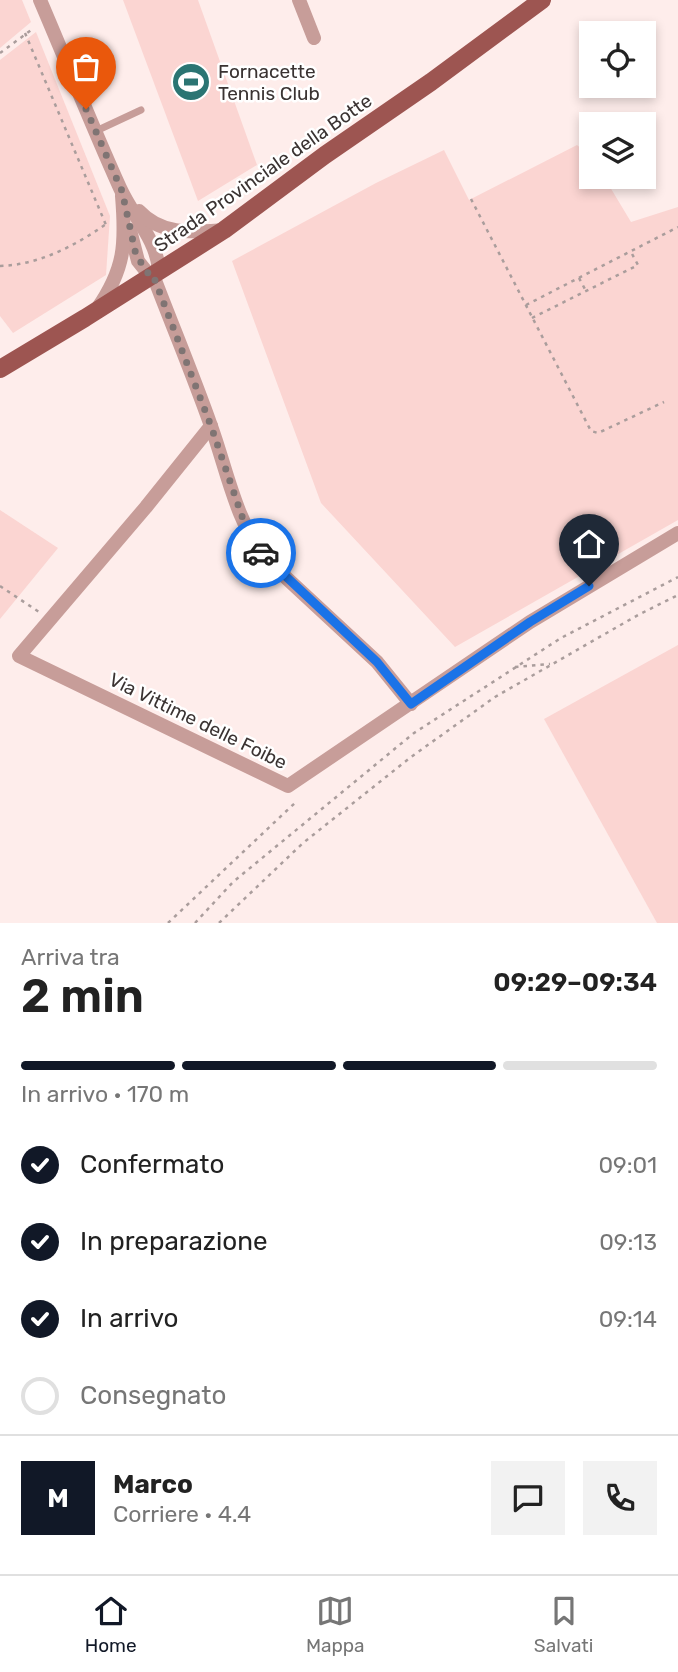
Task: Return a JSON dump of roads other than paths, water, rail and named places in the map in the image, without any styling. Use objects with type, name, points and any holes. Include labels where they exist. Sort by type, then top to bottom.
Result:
[{"type":"main road","name":"Strada Provinciale della Botte","points":[[0,369],[224,230],[542,0]]},
{"type":"street","points":[[40,0],[122,191],[136,255],[154,274],[245,525],[256,546],[267,560],[377,662],[411,704]]},
{"type":"street","points":[[299,0],[314,38]]},
{"type":"street","points":[[122,191],[150,222],[164,229],[197,232],[224,230]]},
{"type":"street","points":[[94,313],[116,279],[122,259],[125,236],[122,191]]},
{"type":"street","name":"Via Vittime delle Foibe","points":[[211,426],[19,656],[288,786],[530,622],[678,533]]},
{"type":"lane","points":[[96,131],[141,110]]},
{"type":"place","name":"Fornacette Tennis Club","points":[[191,82]]}]
